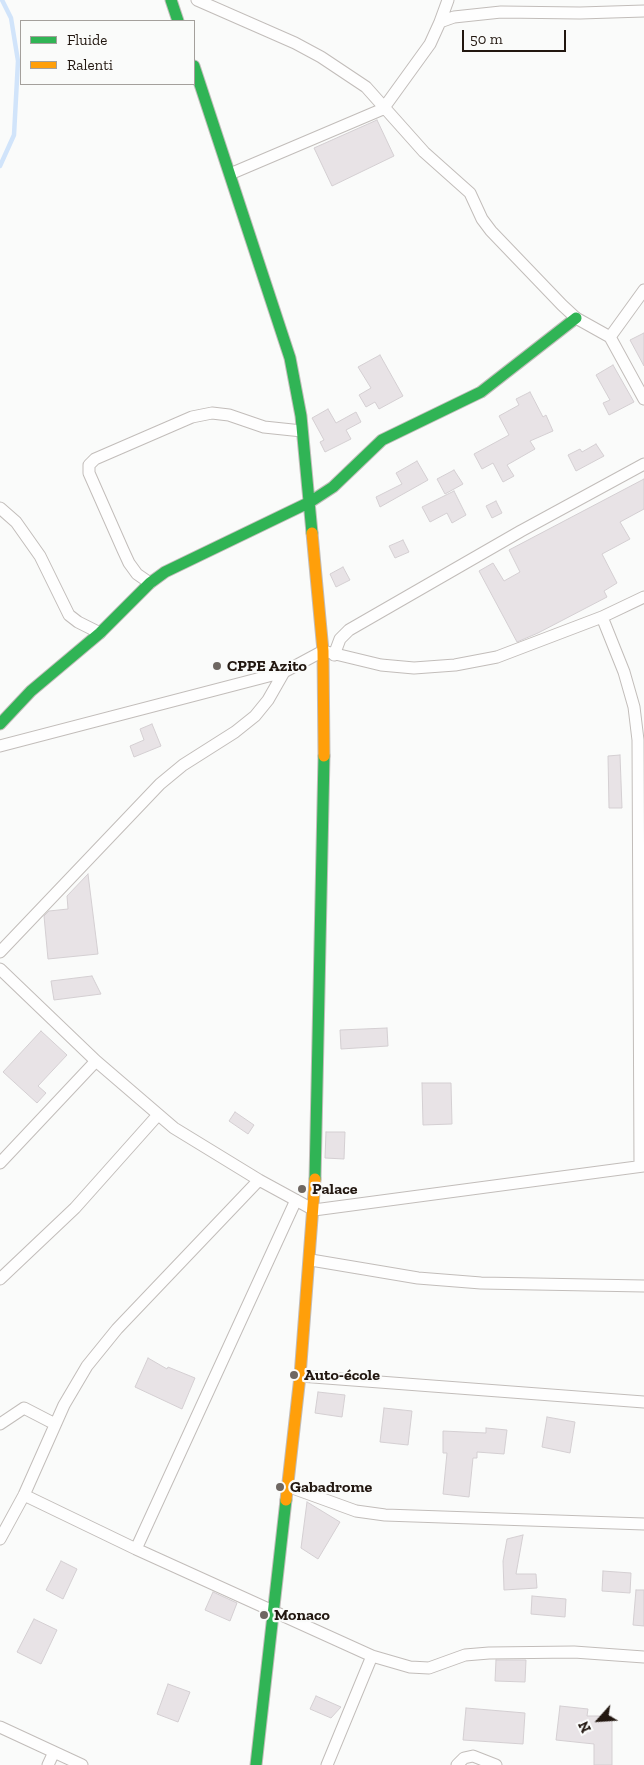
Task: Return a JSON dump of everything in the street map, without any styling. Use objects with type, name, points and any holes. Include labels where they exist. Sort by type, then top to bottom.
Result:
[{"type":"street","points":[[171,0],[178,20]]},
{"type":"street","points":[[197,0],[296,42],[366,87],[383,109],[424,152],[470,193],[482,219],[491,230],[576,318],[610,336],[644,399]]},
{"type":"street","points":[[230,174],[383,109],[430,44],[448,0]]},
{"type":"street","points":[[440,22],[454,17],[501,12],[588,13],[644,11]]},
{"type":"street","points":[[195,69],[285,337],[296,386],[328,653],[314,1210],[311,1260],[275,1610],[256,1765]]},
{"type":"street","points":[[610,336],[644,290]]},
{"type":"street","points":[[0,724],[30,691],[100,633],[150,583],[165,572],[310,502],[333,487],[382,440],[482,392],[576,318]]},
{"type":"street","points":[[150,583],[137,574],[122,550],[89,473],[89,465],[95,459],[192,418],[212,413],[229,415],[264,427],[302,431]]},
{"type":"street","points":[[0,746],[284,672],[328,653],[349,630],[521,531],[644,464]]},
{"type":"street","points":[[0,508],[16,522],[40,556],[69,614],[78,622],[100,633]]},
{"type":"street","points":[[328,653],[380,666],[414,668],[455,665],[497,657],[602,617],[644,597]]},
{"type":"street","points":[[0,969],[96,1061],[157,1116],[259,1180],[314,1210],[642,1166],[638,740],[634,707],[624,672],[602,617]]},
{"type":"street","points":[[0,952],[160,784],[255,716],[268,700],[284,672]]},
{"type":"street","points":[[0,1163],[96,1061]]},
{"type":"street","points":[[0,1279],[75,1208],[157,1116]]},
{"type":"street","points":[[0,1539],[24,1495],[64,1405],[87,1366],[116,1329],[259,1180]]},
{"type":"street","points":[[136,1549],[296,1200]]},
{"type":"street","points":[[311,1260],[418,1278],[481,1283],[644,1286]]},
{"type":"street","points":[[300,1376],[644,1402]]},
{"type":"street","points":[[0,1424],[24,1408],[55,1424]]},
{"type":"street","points":[[287,1486],[356,1511],[385,1515],[644,1524]]},
{"type":"street","points":[[24,1495],[136,1549],[275,1610],[372,1656],[410,1667],[429,1668],[465,1655],[489,1653],[574,1652],[644,1657]]},
{"type":"street","points":[[327,1765],[372,1656]]},
{"type":"street","points":[[0,1727],[82,1765]]},
{"type":"street","points":[[48,1765],[54,1752]]},
{"type":"street","points":[[457,1765],[464,1758],[473,1756],[496,1765]]},
{"type":"building","points":[[377,120],[394,156],[332,186],[314,148]]},
{"type":"building","points":[[644,333],[644,366],[630,340]]},
{"type":"building","points":[[380,355],[403,396],[379,409],[375,402],[366,407],[359,395],[371,388],[358,367]]},
{"type":"building","points":[[613,365],[634,402],[609,415],[603,403],[610,400],[596,375]]},
{"type":"building","points":[[530,392],[543,417],[546,415],[553,431],[530,441],[535,449],[507,465],[514,476],[503,482],[493,463],[482,469],[474,454],[509,435],[499,416],[519,405],[516,399]]},
{"type":"building","points":[[328,409],[336,423],[356,412],[361,422],[346,430],[351,439],[325,452],[320,442],[324,440],[312,418]]},
{"type":"building","points":[[596,444],[604,456],[576,471],[568,455],[580,449],[582,452]]},
{"type":"building","points":[[417,461],[428,480],[380,507],[376,497],[402,484],[396,473]]},
{"type":"building","points":[[454,470],[463,484],[445,494],[437,479]]},
{"type":"building","points":[[644,479],[644,509],[620,522],[630,539],[602,554],[617,583],[604,591],[607,597],[517,642],[479,571],[493,563],[504,581],[520,572],[509,550]]},
{"type":"building","points":[[454,491],[466,515],[452,523],[447,513],[430,522],[422,507]]},
{"type":"building","points":[[496,501],[502,513],[492,518],[486,506]]},
{"type":"building","points":[[403,540],[409,552],[395,558],[389,546]]},
{"type":"building","points":[[343,567],[350,580],[336,587],[330,574]]},
{"type":"building","points":[[152,724],[161,746],[134,757],[130,746],[144,740],[140,729]]},
{"type":"building","points":[[620,755],[622,808],[609,808],[608,756]]},
{"type":"building","points":[[88,874],[98,954],[48,959],[44,916],[49,911],[68,909],[67,896]]},
{"type":"building","points":[[92,976],[101,994],[54,1000],[51,981]]},
{"type":"building","points":[[387,1028],[388,1046],[341,1049],[340,1030]]},
{"type":"building","points":[[41,1031],[67,1055],[38,1086],[46,1093],[37,1103],[3,1072]]},
{"type":"building","points":[[422,1083],[451,1083],[452,1124],[423,1125]]},
{"type":"building","points":[[235,1112],[254,1125],[248,1134],[229,1121]]},
{"type":"building","points":[[326,1132],[345,1132],[344,1159],[325,1158]]},
{"type":"building","points":[[148,1358],[167,1369],[168,1367],[195,1378],[182,1409],[135,1387]]},
{"type":"building","points":[[318,1392],[345,1395],[342,1417],[315,1413]]},
{"type":"building","points":[[384,1408],[412,1411],[408,1445],[380,1442]]},
{"type":"building","points":[[547,1417],[575,1422],[570,1453],[542,1447]]},
{"type":"building","points":[[486,1428],[507,1430],[504,1454],[477,1452],[477,1458],[473,1458],[469,1497],[443,1494],[447,1453],[443,1453],[443,1431],[486,1433]]},
{"type":"building","points":[[307,1502],[340,1522],[318,1559],[301,1548]]},
{"type":"building","points":[[523,1535],[516,1574],[536,1574],[537,1588],[504,1590],[503,1561],[507,1539]]},
{"type":"building","points":[[61,1561],[77,1569],[63,1599],[46,1590]]},
{"type":"building","points":[[603,1571],[631,1573],[630,1593],[602,1591]]},
{"type":"building","points":[[636,1590],[644,1590],[644,1626],[633,1625]]},
{"type":"building","points":[[213,1592],[237,1603],[230,1621],[205,1610]]},
{"type":"building","points":[[532,1596],[566,1599],[565,1617],[531,1614]]},
{"type":"building","points":[[34,1619],[57,1630],[41,1664],[17,1652]]},
{"type":"building","points":[[496,1660],[526,1660],[525,1682],[495,1681]]},
{"type":"building","points":[[168,1684],[190,1692],[178,1722],[157,1714]]},
{"type":"building","points":[[316,1696],[341,1707],[331,1718],[310,1709]]},
{"type":"building","points":[[560,1706],[588,1709],[587,1716],[612,1716],[612,1765],[594,1765],[594,1744],[556,1740]]},
{"type":"building","points":[[466,1708],[525,1713],[523,1744],[463,1740]]},
{"type":"waterway","points":[[0,166],[14,135],[18,61],[11,18],[2,0]]},
{"type":"traffic: fast","points":[[171,0],[178,20]]},
{"type":"traffic: fast","points":[[195,69],[290,358],[301,416],[312,533]]},
{"type":"traffic: fast","points":[[0,724],[31,691],[100,633],[150,583],[165,572],[310,502],[333,487],[382,440],[481,392],[576,318]]},
{"type":"traffic: fast","points":[[315,1179],[324,756]]},
{"type":"traffic: fast","points":[[256,1765],[286,1500]]},
{"type":"traffic: slow","points":[[312,533],[323,651],[324,756]]},
{"type":"traffic: slow","points":[[286,1500],[300,1376],[315,1179]]},
{"type":"place","name":"CPPE Azito","points":[[217,666]]},
{"type":"place","name":"Palace","points":[[302,1189]]},
{"type":"place","name":"Auto-école","points":[[294,1375]]},
{"type":"place","name":"Gabadrome","points":[[280,1487]]},
{"type":"place","name":"Monaco","points":[[264,1615]]}]
